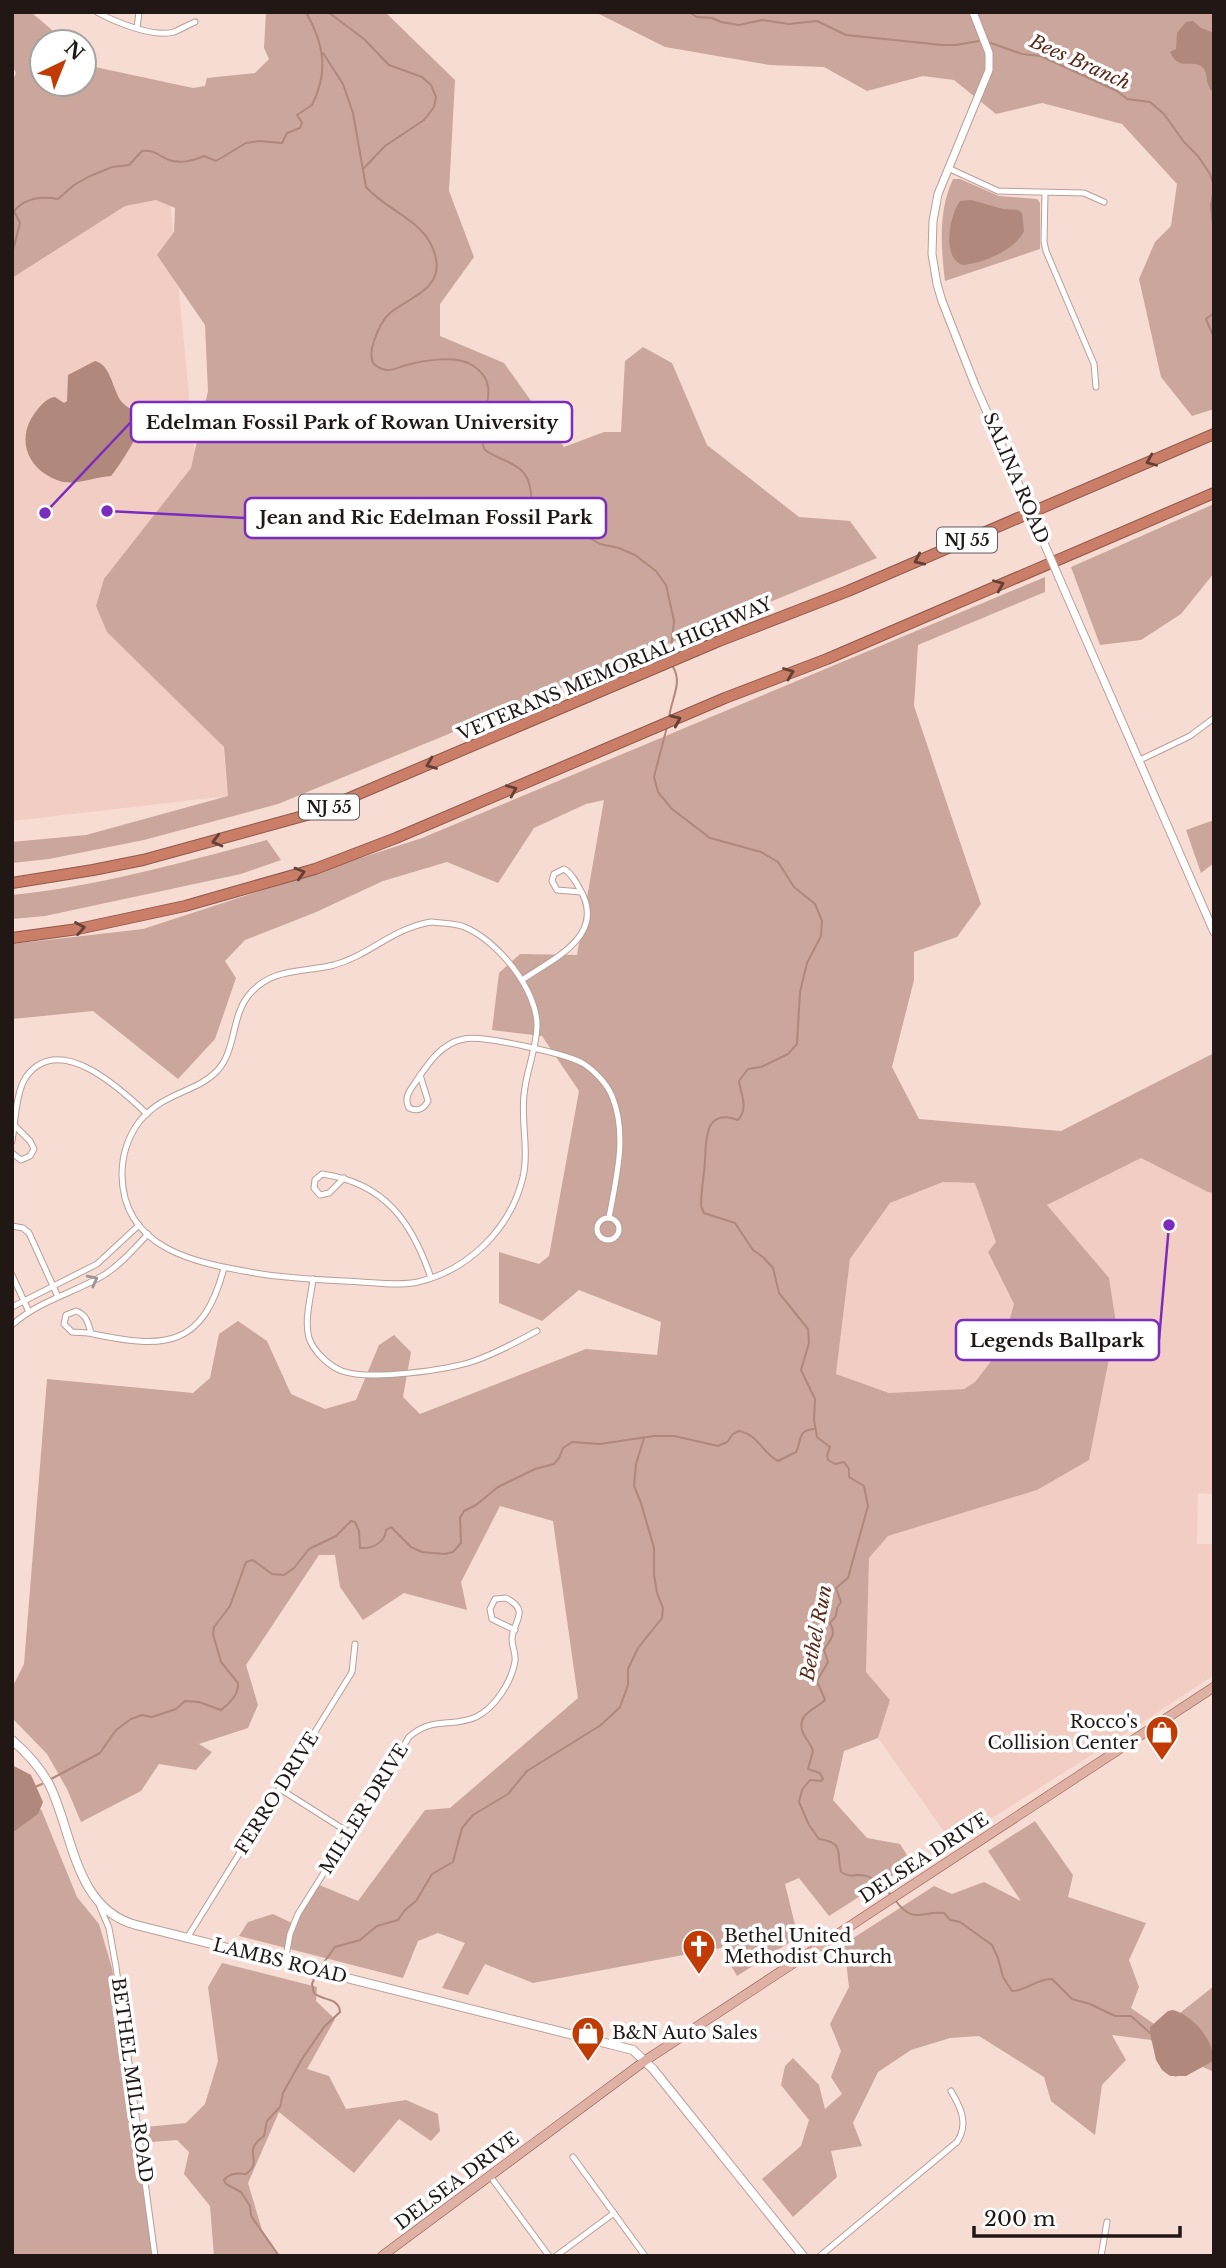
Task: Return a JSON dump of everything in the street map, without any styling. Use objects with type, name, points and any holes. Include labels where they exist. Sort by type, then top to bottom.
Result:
[{"type":"highway","name":"VETERANS MEMORIAL HIGHWAY","points":[[12,883],[143,860],[314,813],[719,641],[848,591],[1214,434]]},
{"type":"highway","points":[[12,938],[78,929],[185,906],[315,869],[407,834],[725,698],[827,659],[1214,493]]},
{"type":"main road","name":"DELSEA DRIVE","points":[[382,2256],[646,2060],[1214,1687]]},
{"type":"main road","points":[[12,1740],[37,1766],[49,1785],[79,1867],[100,1907]]},
{"type":"main road","name":"LAMBS ROAD","points":[[100,1907],[127,1923],[633,2050],[646,2060]]},
{"type":"main road","points":[[646,2060],[803,2256]]},
{"type":"street","points":[[97,12],[137,28],[165,33],[174,32],[195,22]]},
{"type":"street","points":[[137,28],[139,12]]},
{"type":"street","name":"SALINA ROAD","points":[[973,12],[986,46],[989,59],[988,77],[939,194],[933,221],[932,254],[937,284],[975,385],[1214,932]]},
{"type":"street","points":[[948,168],[998,191],[1084,193],[1104,202]]},
{"type":"street","points":[[1045,193],[1046,251],[1094,364],[1096,387]]},
{"type":"street","points":[[1140,760],[1190,736],[1214,718]]},
{"type":"street","points":[[522,980],[575,944],[584,933],[589,918],[581,892],[568,870],[559,870],[554,874],[552,881],[557,890],[581,892]]},
{"type":"street","points":[[431,922],[462,926],[476,933],[522,980],[535,1004],[537,1027],[524,1094],[524,1175],[505,1223],[478,1251],[439,1275],[415,1283],[280,1277],[224,1268],[179,1256],[161,1245],[139,1225],[125,1196],[122,1166],[132,1134],[156,1105],[216,1072],[228,1054],[239,1014],[249,996],[268,979],[279,974],[334,965],[365,952],[401,930],[431,922]]},
{"type":"street","points":[[420,1075],[428,1101],[422,1108],[412,1110],[406,1100],[420,1075],[440,1051],[464,1039],[478,1038],[563,1055],[586,1065],[612,1095],[620,1133],[619,1159],[609,1218]]},
{"type":"street","points":[[12,1141],[21,1086],[26,1077],[42,1064],[62,1060],[83,1066],[108,1079],[147,1114]]},
{"type":"street","points":[[12,1153],[21,1160],[30,1156],[34,1149],[15,1126]]},
{"type":"street","points":[[344,1178],[329,1193],[320,1195],[314,1188],[315,1180],[321,1174],[344,1178],[358,1183],[380,1196],[406,1222],[421,1248],[431,1278]]},
{"type":"street","points":[[609,1218],[615,1220],[619,1228],[617,1235],[608,1240],[598,1234],[597,1226],[602,1219],[609,1218]]},
{"type":"street","points":[[12,1307],[97,1264],[139,1225]]},
{"type":"street","points":[[12,1226],[23,1228],[29,1233],[58,1297]]},
{"type":"street","points":[[12,1325],[29,1312],[112,1269],[148,1234]]},
{"type":"street","points":[[91,1333],[86,1317],[81,1313],[76,1311],[66,1315],[64,1324],[67,1329],[78,1333],[155,1343],[178,1337],[190,1330],[206,1313],[218,1291],[224,1268]]},
{"type":"street","points":[[12,1275],[29,1312]]},
{"type":"street","points":[[313,1279],[308,1317],[309,1337],[316,1351],[329,1364],[344,1372],[380,1375],[471,1362],[537,1331]]},
{"type":"street","name":"MILLER DRIVE","points":[[285,1962],[290,1934],[298,1914],[409,1737],[430,1724],[475,1717],[494,1703],[513,1674],[516,1657],[512,1638],[520,1621],[516,1605],[506,1598],[495,1599],[490,1609],[492,1619],[515,1630]]},
{"type":"street","name":"FERRO DRIVE","points":[[187,1938],[352,1672],[355,1644]]},
{"type":"street","points":[[280,1789],[348,1832]]},
{"type":"street","name":"BETHEL MILL ROAD","points":[[100,1907],[108,1928],[116,1967],[155,2256]]},
{"type":"street","points":[[820,2256],[957,2142],[964,2127],[964,2119],[951,2091]]},
{"type":"street","points":[[573,2157],[645,2256]]},
{"type":"street","points":[[490,2176],[549,2256]]},
{"type":"street","points":[[556,2256],[614,2213]]},
{"type":"street","points":[[1101,2256],[1107,2222]]},
{"type":"shaded area","points":[[12,12],[31,12],[50,28],[28,28],[28,98],[98,98],[98,68],[193,88],[205,86],[207,78],[255,73],[269,59],[264,48],[266,12],[385,12],[455,80],[449,191],[474,257],[440,304],[440,336],[504,363],[564,447],[604,432],[621,432],[625,361],[643,347],[672,363],[707,445],[799,517],[850,521],[877,558],[278,804],[144,840],[49,859],[12,863],[12,842],[86,835],[228,796],[224,747],[107,632],[96,606],[104,579],[191,468],[208,391],[205,325],[157,255],[174,232],[175,208],[156,200],[125,206],[12,278],[12,82],[16,73],[12,65]]},
{"type":"shaded area","points":[[595,12],[1214,12],[1214,409],[1192,416],[1161,377],[1139,279],[1155,242],[1171,226],[1177,184],[1122,124],[1042,103],[996,114],[954,80],[923,76],[867,91],[824,67],[770,65],[665,47]]},
{"type":"shaded area","points":[[1193,21],[1201,28],[1214,33],[1214,93],[1209,87],[1203,68],[1178,62],[1170,52],[1176,49],[1177,33],[1186,22]]},
{"type":"shaded area","points":[[168,179],[228,796],[12,821],[12,274]]},
{"type":"shaded area","points":[[953,179],[960,179],[999,196],[1037,199],[1040,203],[1040,249],[945,281],[943,217]]},
{"type":"shaded area","points":[[971,200],[1003,209],[1018,210],[1022,213],[1024,231],[1006,250],[980,262],[963,265],[952,255],[950,228],[960,201]]},
{"type":"shaded area","points":[[95,361],[105,367],[121,401],[140,417],[140,429],[111,476],[77,482],[57,480],[37,468],[31,459],[25,440],[27,429],[31,419],[47,400],[55,397],[64,403],[67,401],[68,375]]},
{"type":"shaded area","points":[[1214,504],[1214,573],[1181,614],[1141,640],[1100,645],[1071,567]]},
{"type":"shaded area","points":[[1045,577],[1045,592],[918,645],[914,706],[981,904],[957,937],[914,952],[914,980],[892,1067],[919,1119],[1061,1131],[1214,1053],[1214,1193],[1141,1158],[1047,1205],[1109,1278],[1116,1323],[1089,1460],[1037,1490],[888,1536],[869,1558],[866,1672],[890,1700],[878,1738],[844,1751],[833,1800],[867,1838],[900,1844],[912,1863],[829,1916],[799,1878],[785,1884],[798,1937],[737,1976],[721,1948],[533,1983],[485,1964],[468,1995],[442,1988],[465,1943],[438,1933],[418,1941],[403,1978],[239,1936],[248,1922],[273,1914],[294,1924],[317,1884],[358,1901],[425,1810],[450,1808],[578,1698],[553,1521],[500,1506],[461,1582],[467,1610],[404,1593],[363,1620],[340,1587],[335,1555],[319,1555],[246,1665],[258,1705],[248,1728],[199,1744],[212,1752],[196,1770],[159,1764],[141,1791],[81,1822],[67,1789],[47,1754],[12,1718],[12,1688],[24,1664],[47,1379],[193,1393],[210,1378],[219,1334],[238,1321],[267,1341],[291,1394],[325,1409],[356,1400],[379,1345],[394,1335],[411,1352],[403,1397],[420,1414],[586,1349],[657,1355],[661,1322],[579,1290],[542,1321],[499,1303],[499,1252],[539,1264],[549,1256],[579,1091],[542,1036],[492,1030],[499,973],[520,954],[577,955],[604,800],[586,804],[534,828],[498,883],[447,862],[383,881],[314,913],[245,940],[225,961],[236,978],[215,1039],[178,1079],[93,1011],[12,1019],[12,944],[143,929],[422,838]],"holes":[[[943,1182],[975,1183],[996,1242],[988,1252],[1014,1304],[1002,1347],[975,1382],[964,1389],[889,1393],[836,1374],[850,1259],[890,1203]]]},
{"type":"shaded area","points":[[1214,820],[1214,863],[1201,873],[1186,830]]},
{"type":"shaded area","points":[[267,840],[281,860],[241,874],[45,916],[12,919],[12,895],[109,879]]},
{"type":"shaded area","points":[[1141,1158],[1214,1193],[1214,1494],[1198,1493],[1197,1544],[1214,1544],[1214,1675],[952,1843],[878,1738],[890,1700],[866,1672],[869,1558],[888,1536],[1037,1490],[1116,1324],[1109,1279],[1047,1205]]},
{"type":"shaded area","points":[[943,1182],[976,1183],[996,1242],[988,1252],[1014,1304],[1002,1347],[975,1382],[964,1389],[889,1393],[836,1374],[850,1259],[890,1203]]},
{"type":"shaded area","points":[[12,1765],[31,1775],[43,1802],[38,1814],[12,1833]]},
{"type":"shaded area","points":[[41,1809],[77,1897],[99,1924],[112,1968],[136,2128],[186,2123],[205,2104],[218,2061],[208,1987],[222,1963],[317,1987],[316,2001],[335,2019],[307,2069],[329,2076],[346,2109],[406,2100],[438,2114],[440,2131],[431,2141],[399,2119],[354,2173],[279,2112],[248,2183],[262,2230],[280,2256],[214,2256],[210,2206],[184,2174],[189,2152],[177,2140],[138,2143],[155,2256],[12,2256],[12,1833]]},
{"type":"shaded area","points":[[1035,1821],[1073,1875],[1068,1897],[1146,1923],[1129,1960],[1139,1987],[1131,2008],[1154,2024],[1180,2013],[1214,1986],[1214,2072],[1203,2067],[1175,2077],[1151,2040],[1112,2035],[1126,2060],[1102,2085],[1095,2135],[1051,2101],[1044,2077],[979,2036],[950,2038],[911,2050],[878,2072],[853,2123],[862,2146],[831,2151],[837,2177],[793,2217],[762,2179],[801,2146],[809,2120],[781,2085],[785,2066],[793,2058],[819,2085],[825,2109],[842,2094],[831,2077],[841,2051],[830,2024],[849,1987],[844,1944],[934,1886],[952,1894],[984,1882],[1021,1901],[988,1851]]},
{"type":"shaded area","points":[[1173,2010],[1195,2023],[1206,2037],[1212,2053],[1213,2061],[1186,2076],[1170,2076],[1162,2070],[1156,2060],[1150,2033],[1150,2027],[1168,2011]]},
{"type":"waterway","points":[[12,254],[20,223],[14,211],[23,203],[34,199],[58,199],[88,177],[112,167],[129,165],[142,151],[153,152],[173,161],[204,156],[216,161],[246,143],[282,143],[287,133],[300,128],[302,123],[297,115],[312,105],[321,81],[320,47],[306,12]]},
{"type":"waterway","points":[[328,12],[364,39],[389,65],[422,77],[431,85],[436,97],[434,107],[424,120],[385,146],[364,168]]},
{"type":"waterway","name":"Bees Branch","points":[[689,12],[697,17],[739,25],[762,20],[789,24],[817,21],[846,35],[942,45],[979,41]]},
{"type":"waterway","name":"Bees Branch","points":[[988,42],[1022,54],[1041,56],[1117,91],[1127,99],[1150,102],[1164,114],[1198,156],[1210,174],[1214,186]]},
{"type":"waterway","points":[[323,53],[343,84],[353,113],[366,187],[417,226],[432,246],[436,259],[434,278],[429,286],[390,313],[382,323],[372,347],[373,363],[389,370],[414,363],[449,359],[472,365],[483,374],[488,384],[482,428],[485,450],[519,468],[527,478],[535,514],[544,526],[570,526],[600,544],[635,555],[656,571],[666,585],[674,621],[670,658]]},
{"type":"waterway","name":"Bees Branch","points":[[1214,189],[1211,205],[1214,237]]},
{"type":"waterway","name":"Bees Branch","points":[[1214,313],[1206,319],[1214,338]]},
{"type":"waterway","points":[[669,718],[677,685],[673,667]]},
{"type":"waterway","points":[[667,727],[654,777],[658,792],[672,809],[710,838],[761,852],[778,862],[794,887],[815,904],[822,921],[821,936],[807,963],[800,992],[797,1044],[788,1054],[761,1067],[748,1069],[739,1081],[743,1111],[738,1120],[719,1118],[709,1127],[701,1206],[704,1213],[735,1223],[753,1250],[773,1268],[779,1293],[808,1329],[809,1343],[801,1370],[815,1399],[814,1420],[817,1437],[830,1447],[828,1460],[835,1464],[844,1462],[849,1469],[849,1477],[864,1486],[868,1506],[848,1578],[836,1588],[841,1602],[830,1623],[833,1634],[824,1650],[828,1662],[817,1681],[825,1700],[805,1715],[801,1724],[813,1751],[808,1769],[820,1773],[823,1779],[810,1780],[802,1790],[799,1802],[809,1825],[819,1839],[836,1846],[841,1872],[872,1878],[891,1895]]},
{"type":"waterway","points":[[51,1779],[100,1753],[116,1730],[131,1719],[142,1715],[152,1717],[176,1709],[185,1701],[199,1702],[221,1710],[230,1702],[237,1691],[238,1683],[221,1662],[213,1634],[214,1627],[230,1606],[246,1562],[253,1560],[272,1574],[284,1575],[294,1568],[309,1549],[336,1536],[351,1521],[355,1522],[359,1531],[360,1548],[377,1544],[391,1527],[411,1547],[422,1552],[453,1552],[461,1543],[460,1518],[464,1511],[498,1487],[535,1469],[554,1464],[563,1448],[572,1442],[600,1444],[654,1436],[674,1436],[718,1446],[739,1431],[751,1436],[778,1461],[796,1452],[802,1434],[814,1429]]},
{"type":"waterway","points":[[320,1968],[335,1947],[360,1940],[377,1926],[398,1920],[416,1901],[432,1874],[453,1862],[462,1828],[473,1815],[508,1794],[527,1771],[601,1725],[620,1707],[628,1685],[628,1669],[638,1648],[662,1618],[663,1608],[654,1575],[654,1548],[634,1486],[636,1464],[644,1438]]},
{"type":"waterway","points":[[35,1787],[42,1784]]},
{"type":"waterway","name":"Bethel Run","points":[[895,1900],[913,1915],[944,1913],[950,1920],[960,1922],[992,1945],[1003,1977],[1012,1991],[1052,1979],[1072,1999],[1115,2016],[1131,2016],[1150,2033]]},
{"type":"waterway","points":[[279,2256],[251,2216],[250,2206],[241,2192],[226,2184],[224,2180],[234,2174],[246,2174],[251,2169],[254,2147],[264,2136],[267,2121],[280,2107],[283,2093],[302,2059],[324,2027],[340,2012],[337,2004],[314,1993],[312,1984],[317,1972]]},
{"type":"place","name":"Jean and Ric Edelman Fossil Park","points":[[107,511]]},
{"type":"place","name":"Edelman Fossil Park of Rowan University","points":[[45,513]]},
{"type":"place","name":"Legends Ballpark","points":[[1169,1225]]},
{"type":"place","name":"Rocco's Collision Center","points":[[1162,1762]]},
{"type":"place","name":"Bethel United Methodist Church","points":[[699,1976]]},
{"type":"place","name":"B&N Auto Sales","points":[[588,2063]]}]
